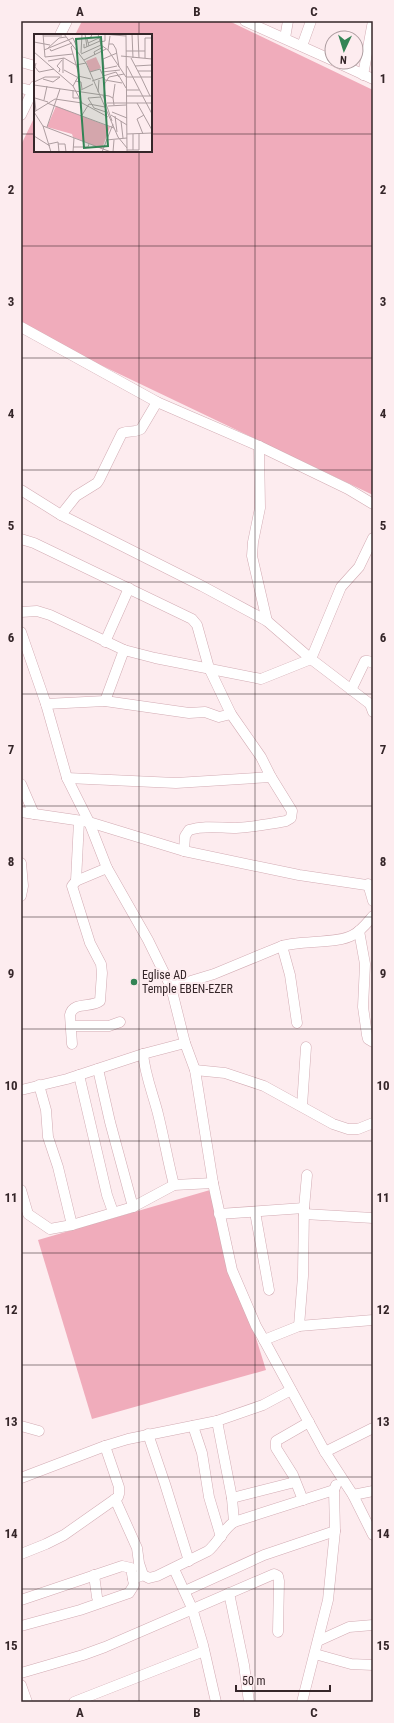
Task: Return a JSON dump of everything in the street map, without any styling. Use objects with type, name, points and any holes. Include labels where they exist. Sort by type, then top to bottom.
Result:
[{"type":"street","points":[[61,34],[68,21]]},
{"type":"street","points":[[246,21],[324,56]]},
{"type":"street","points":[[285,38],[288,21]]},
{"type":"street","points":[[302,46],[311,21]]},
{"type":"street","points":[[363,75],[373,21]]},
{"type":"street","points":[[21,62],[34,66]]},
{"type":"street","points":[[353,70],[373,79]]},
{"type":"street","points":[[21,88],[34,88],[21,115]]},
{"type":"street","points":[[21,327],[157,402],[259,446],[348,489],[373,504]]},
{"type":"street","points":[[61,515],[76,496],[97,483],[122,433],[127,431],[137,432],[141,429],[157,402]]},
{"type":"street","points":[[259,446],[260,508],[253,542],[252,556],[267,621]]},
{"type":"street","points":[[21,490],[61,515],[202,586],[267,621],[311,659],[372,707]]},
{"type":"street","points":[[21,538],[192,619],[197,625],[209,668],[231,714],[261,757],[271,777],[292,811],[291,818],[274,823],[248,827],[196,827],[186,832],[184,851]]},
{"type":"street","points":[[21,612],[36,611],[50,615],[124,650],[155,658],[209,668],[231,675],[261,679],[311,659],[341,586],[359,567],[373,538]]},
{"type":"street","points":[[105,642],[129,588]]},
{"type":"street","points":[[21,632],[46,704],[67,778],[84,821],[106,868],[148,940],[171,987],[185,1043],[195,1070],[213,1183],[232,1270],[256,1326],[325,1452],[353,1495],[373,1535]]},
{"type":"street","points":[[104,701],[124,650]]},
{"type":"street","points":[[351,690],[365,661],[373,663]]},
{"type":"street","points":[[46,704],[104,701],[189,712],[205,712],[219,717],[231,714]]},
{"type":"street","points":[[67,778],[176,783],[271,777]]},
{"type":"street","points":[[21,784],[34,814]]},
{"type":"street","points":[[21,812],[84,821],[184,851],[299,875],[370,885],[373,901]]},
{"type":"street","points":[[76,881],[84,821]]},
{"type":"street","points":[[21,863],[22,890]]},
{"type":"street","points":[[72,1044],[71,1011],[76,1007],[98,1003],[100,1001],[102,991],[101,964],[90,943],[72,886],[76,881],[106,868]]},
{"type":"street","points":[[171,987],[214,974],[292,943],[345,938],[359,931],[373,916]]},
{"type":"street","points":[[359,931],[365,964],[363,1007],[368,1039],[373,1042]]},
{"type":"street","points":[[282,946],[290,975],[297,1023]]},
{"type":"street","points":[[71,1026],[109,1026],[120,1022]]},
{"type":"street","points":[[21,1090],[67,1079],[144,1054],[185,1043]]},
{"type":"street","points":[[302,1106],[306,1047]]},
{"type":"street","points":[[144,1054],[149,1085],[174,1185]]},
{"type":"street","points":[[98,1069],[133,1207]]},
{"type":"street","points":[[195,1070],[225,1073],[257,1084],[302,1106],[333,1124],[348,1129],[358,1130],[373,1123]]},
{"type":"street","points":[[79,1075],[107,1195],[113,1212]]},
{"type":"street","points":[[39,1085],[46,1110],[48,1137],[58,1168],[72,1225]]},
{"type":"street","points":[[299,1326],[303,1276],[304,1211],[307,1175]]},
{"type":"street","points":[[21,1190],[28,1214],[44,1226],[52,1229],[72,1225],[133,1207],[174,1185],[213,1183]]},
{"type":"street","points":[[219,1214],[304,1211],[373,1218]]},
{"type":"street","points":[[255,1212],[269,1290]]},
{"type":"street","points":[[264,1340],[299,1326],[373,1320]]},
{"type":"street","points":[[21,1478],[105,1446],[148,1434],[216,1421],[263,1405],[291,1390]]},
{"type":"street","points":[[216,1421],[232,1498],[234,1522]]},
{"type":"street","points":[[303,1500],[285,1461],[276,1448],[276,1441],[309,1422]]},
{"type":"street","points":[[21,1426],[39,1431]]},
{"type":"street","points":[[193,1426],[202,1453],[210,1502],[221,1537]]},
{"type":"street","points":[[325,1452],[373,1428]]},
{"type":"street","points":[[148,1434],[189,1562]]},
{"type":"street","points":[[21,1554],[64,1535],[115,1499],[119,1494],[119,1487],[105,1446]]},
{"type":"street","points":[[302,1702],[328,1600],[335,1531],[334,1490],[341,1477]]},
{"type":"street","points":[[232,1498],[295,1482]]},
{"type":"street","points":[[133,1578],[143,1575],[149,1578],[153,1577],[189,1562],[215,1546],[226,1528],[234,1522],[334,1490]]},
{"type":"street","points":[[353,1495],[373,1491]]},
{"type":"street","points":[[115,1499],[137,1548],[139,1563],[143,1575]]},
{"type":"street","points":[[185,1591],[264,1554],[335,1531]]},
{"type":"street","points":[[21,1600],[94,1575],[126,1566],[131,1568],[134,1585],[129,1593],[21,1626]]},
{"type":"street","points":[[174,1569],[192,1608],[216,1702]]},
{"type":"street","points":[[21,1673],[83,1655],[266,1576],[274,1574],[278,1576],[278,1632]]},
{"type":"street","points":[[94,1575],[99,1603]]},
{"type":"street","points":[[229,1593],[244,1665],[249,1702]]},
{"type":"street","points":[[318,1641],[350,1627],[373,1625]]},
{"type":"street","points":[[74,1702],[204,1651]]},
{"type":"street","points":[[315,1654],[350,1664],[373,1665]]},
{"type":"street","points":[[21,1685],[27,1702]]},
{"type":"shaded area","points":[[82,21],[229,21],[324,67],[324,70],[331,70],[373,90],[373,495],[21,327],[21,145],[34,118],[34,152],[152,152],[152,34],[76,34]]},
{"type":"shaded area","points":[[210,1190],[266,1370],[92,1419],[38,1240]]},
{"type":"place","name":"Eglise AD Temple EBEN-EZER","points":[[134,982]]}]
